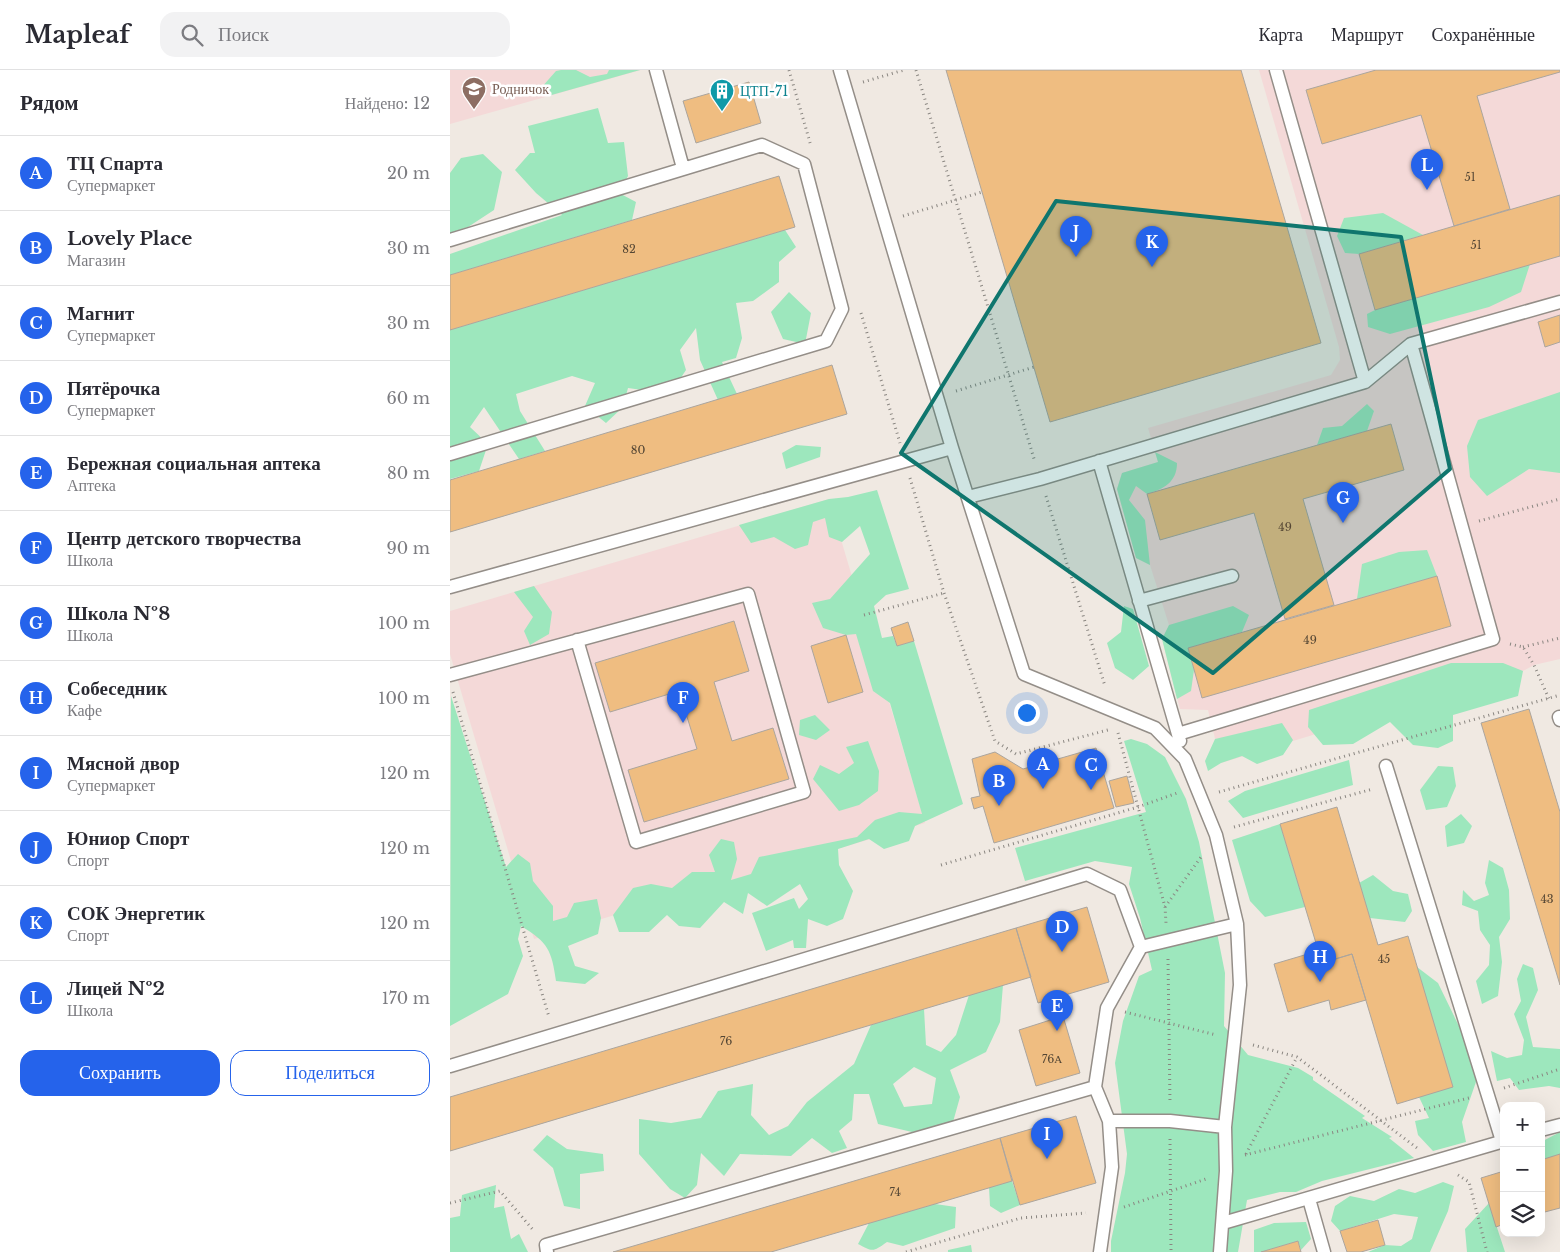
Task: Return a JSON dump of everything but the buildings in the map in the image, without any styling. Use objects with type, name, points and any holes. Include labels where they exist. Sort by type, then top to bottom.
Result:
[{"type":"lane","points":[[656,70],[683,168]]},
{"type":"lane","points":[[840,70],[952,448],[1024,674],[1155,728],[1185,758]]},
{"type":"lane","points":[[1276,70],[1365,382]]},
{"type":"lane","points":[[450,240],[762,145],[804,164],[842,309],[826,341],[450,454]]},
{"type":"lane","points":[[968,497],[1040,479],[1098,460],[1365,382],[1411,344],[1560,302]]},
{"type":"lane","points":[[1178,734],[1493,639],[1411,344]]},
{"type":"lane","points":[[450,587],[952,448]]},
{"type":"lane","points":[[1098,460],[1185,758],[1195,787],[1216,835],[1237,924],[1240,985],[1225,1127],[1226,1172],[1220,1252]]},
{"type":"lane","points":[[1139,601],[1232,576]]},
{"type":"lane","points":[[450,675],[577,640],[748,594],[804,792],[636,842],[577,640]]},
{"type":"lane","points":[[1386,766],[1500,1131]]},
{"type":"lane","points":[[450,1066],[1087,874],[1120,890],[1141,947]]},
{"type":"lane","points":[[1100,1252],[1112,1167],[1109,1122],[1095,1087],[1107,1008],[1141,947],[1237,924]]},
{"type":"lane","points":[[546,1248],[1095,1087]]},
{"type":"lane","points":[[1109,1122],[1170,1121],[1225,1127]]},
{"type":"lane","points":[[1545,1129],[1560,1125]]},
{"type":"lane","points":[[1223,1223],[1500,1142]]},
{"type":"lane","points":[[1309,1199],[1324,1252]]},
{"type":"path","points":[[845,87],[904,70]]},
{"type":"path","points":[[916,70],[1113,712],[1165,907],[1169,1022],[1171,1252]]},
{"type":"path","points":[[885,222],[982,192]]},
{"type":"path","points":[[937,397],[1034,366]]},
{"type":"path","points":[[1462,525],[1560,499]]},
{"type":"path","points":[[864,615],[944,593]]},
{"type":"path","points":[[1493,639],[1523,647],[1560,638]]},
{"type":"path","points":[[1523,647],[1534,665],[1548,698],[1560,719]]},
{"type":"path","points":[[453,690],[554,1034]]},
{"type":"path","points":[[941,865],[1138,807],[1195,787],[1221,793],[1378,745],[1560,694]]},
{"type":"path","points":[[1165,907],[1216,835],[1237,826],[1391,784]]},
{"type":"path","points":[[1107,1008],[1169,1022],[1297,1057],[1384,1120],[1433,1160],[1470,1182],[1487,1252]]},
{"type":"path","points":[[1246,1155],[1297,1057]]},
{"type":"path","points":[[450,1203],[500,1191],[546,1248]]},
{"type":"highlighted area","points":[[1056,201],[1401,237],[1450,469],[1213,673],[901,453]]},
{"type":"shaded area","name":"Родничок","points":[[450,70],[641,70],[450,124]]},
{"type":"shaded area","points":[[1259,70],[1560,70],[1560,659],[1534,665],[1523,671],[1221,763],[1208,710],[1180,709],[1162,639],[1169,625],[1150,565],[1136,558],[1117,489],[1122,473],[1158,462],[1148,428],[1331,375],[1340,360],[1339,347]]},
{"type":"shaded area","points":[[829,499],[925,823],[534,939],[450,654],[450,611]]},
{"type":"green space","points":[[576,70],[590,77],[607,74],[609,70],[640,70],[548,96],[541,88],[556,71]]},
{"type":"green space","points":[[598,108],[608,143],[624,142],[628,176],[619,193],[636,202],[632,220],[450,275],[450,254],[562,215],[536,193],[515,170],[530,153],[535,153],[528,126]]},
{"type":"green space","points":[[483,154],[502,172],[494,210],[468,227],[450,233],[450,173],[461,158]]},
{"type":"green space","points":[[1383,213],[1423,235],[1359,254],[1345,253],[1337,236],[1344,218]]},
{"type":"green space","points":[[785,230],[796,247],[779,262],[779,282],[753,301],[736,303],[742,338],[736,358],[722,362],[737,394],[718,400],[700,360],[696,328],[680,350],[686,370],[670,394],[628,388],[623,407],[606,423],[585,406],[595,383],[572,376],[516,394],[520,411],[545,451],[519,459],[484,407],[470,427],[488,444],[479,471],[450,479],[450,330]]},
{"type":"green space","points":[[1530,264],[1521,292],[1489,307],[1390,334],[1368,327],[1367,314],[1375,310]]},
{"type":"green space","points":[[789,292],[811,313],[805,344],[783,339],[771,312]]},
{"type":"green space","points":[[1560,392],[1560,473],[1529,469],[1487,496],[1470,477],[1467,446],[1478,420]]},
{"type":"green space","points":[[1367,404],[1374,411],[1367,431],[1317,445],[1323,428],[1342,426]]},
{"type":"green space","points":[[796,445],[821,447],[820,457],[786,469],[782,453]]},
{"type":"green space","points":[[1155,452],[1177,463],[1175,475],[1164,487],[1147,494],[1136,486],[1129,500],[1145,520],[1150,565],[1136,558],[1117,489],[1122,473],[1158,462]]},
{"type":"green space","points":[[877,490],[909,589],[886,595],[874,606],[882,638],[893,636],[897,646],[914,641],[963,804],[915,826],[909,841],[884,849],[869,839],[838,849],[839,865],[853,891],[843,919],[827,926],[808,919],[806,948],[794,948],[793,940],[766,951],[752,913],[794,898],[799,909],[808,899],[800,884],[767,906],[748,893],[743,914],[724,902],[700,928],[679,926],[667,915],[649,932],[619,932],[613,915],[633,888],[651,884],[672,888],[692,872],[715,872],[709,855],[721,839],[734,842],[737,859],[731,880],[751,874],[759,857],[857,837],[875,820],[899,812],[922,814],[890,703],[873,691],[856,634],[846,635],[823,628],[812,603],[830,599],[870,554],[860,526],[842,542],[829,537],[825,518],[813,522],[808,545],[795,549],[774,537],[751,543],[739,525],[829,499],[848,497]]},
{"type":"green space","points":[[1427,550],[1437,576],[1357,599],[1362,564],[1399,552]]},
{"type":"green space","points":[[534,586],[552,612],[549,634],[530,645],[524,631],[533,617],[514,592]]},
{"type":"green space","points":[[1124,606],[1133,609],[1149,666],[1133,680],[1115,668],[1107,643],[1121,632]]},
{"type":"green space","points":[[1233,606],[1249,615],[1242,632],[1188,648],[1194,670],[1191,691],[1177,699],[1162,639],[1169,625]]},
{"type":"green space","points":[[1451,663],[1503,663],[1523,671],[1518,696],[1453,715],[1453,741],[1438,748],[1413,745],[1390,722],[1353,744],[1323,745],[1308,727],[1309,710]]},
{"type":"green space","points":[[451,696],[506,867],[518,854],[530,863],[533,881],[553,906],[553,921],[567,917],[574,903],[597,899],[601,918],[598,934],[568,946],[575,966],[599,973],[585,984],[556,981],[553,962],[547,948],[537,937],[521,926],[518,939],[523,956],[508,994],[450,1026]]},
{"type":"green space","points":[[815,715],[830,730],[816,740],[799,735],[800,720]]},
{"type":"green space","points":[[1282,723],[1293,740],[1283,755],[1257,764],[1242,756],[1221,763],[1208,771],[1205,761],[1215,739]]},
{"type":"green space","points":[[1131,739],[1147,744],[1165,757],[1186,799],[1199,842],[1225,973],[1224,1026],[1248,1055],[1298,1068],[1313,1077],[1313,1080],[1365,1116],[1362,1118],[1392,1137],[1389,1138],[1414,1158],[1322,1181],[1296,1192],[1280,1192],[1247,1200],[1238,1252],[1111,1252],[1111,1241],[1127,1154],[1115,1063],[1123,1021],[1139,976],[1152,970],[1140,918],[1129,884],[1132,867],[1095,861],[1025,881],[1015,848],[1146,812],[1124,741]]},
{"type":"green space","points":[[868,741],[879,771],[878,791],[859,805],[839,811],[813,779],[820,765],[839,774],[854,763],[846,747]]},
{"type":"green space","points":[[1349,760],[1353,785],[1243,818],[1228,801],[1245,791]]},
{"type":"green space","points":[[1438,766],[1453,767],[1456,786],[1447,807],[1426,810],[1420,790]]},
{"type":"green space","points":[[1461,814],[1472,826],[1464,843],[1447,847],[1445,826]]},
{"type":"green space","points":[[1280,824],[1305,907],[1265,917],[1250,901],[1232,840]]},
{"type":"green space","points":[[1489,860],[1503,868],[1509,890],[1510,919],[1499,937],[1502,962],[1498,996],[1482,1004],[1476,981],[1489,965],[1490,945],[1480,930],[1478,911],[1462,905],[1463,890],[1474,901],[1489,895],[1485,883]]},
{"type":"green space","points":[[1373,875],[1393,891],[1408,894],[1412,911],[1405,922],[1370,918],[1359,883]]},
{"type":"green space","points":[[1523,964],[1533,968],[1538,990],[1526,1017],[1533,1047],[1560,1049],[1560,1088],[1549,1086],[1519,1090],[1510,1078],[1497,1081],[1491,1051],[1507,1058],[1522,1055],[1524,1040],[1514,1014],[1521,1001],[1517,979]]},
{"type":"green space","points":[[1417,967],[1438,983],[1472,1053],[1477,1079],[1462,1122],[1466,1142],[1433,1151],[1418,1135],[1415,1121],[1429,1118],[1419,1097]]},
{"type":"green space","points":[[1003,985],[1000,1022],[986,1052],[950,1070],[960,1097],[953,1122],[912,1132],[878,1124],[869,1094],[854,1094],[852,1120],[839,1131],[847,1148],[832,1153],[812,1138],[791,1156],[740,1154],[724,1176],[701,1153],[697,1185],[685,1198],[670,1189],[639,1154],[639,1119],[671,1123],[701,1118],[718,1091],[753,1084],[751,1115],[769,1135],[788,1126],[807,1102],[854,1064],[871,1025],[924,1009],[926,1045],[941,1052],[956,1035],[969,995]],"holes":[[[914,1067],[936,1078],[932,1104],[904,1107],[893,1084]]]},
{"type":"green space","points":[[1560,1132],[1560,1154],[1545,1159],[1545,1140]]},
{"type":"green space","points":[[547,1135],[567,1149],[603,1154],[604,1171],[580,1174],[580,1209],[564,1206],[553,1168],[533,1150]]},
{"type":"green space","points":[[1012,1181],[1020,1205],[1001,1213],[990,1206],[989,1187]]},
{"type":"green space","points":[[1443,1182],[1454,1186],[1448,1211],[1430,1252],[1368,1252],[1385,1245],[1401,1246],[1412,1239],[1418,1217],[1394,1214],[1340,1231],[1331,1221],[1335,1206],[1350,1196],[1374,1201],[1399,1189],[1415,1193]]},
{"type":"green space","points":[[496,1185],[494,1208],[504,1206],[511,1239],[519,1234],[528,1252],[450,1252],[450,1218],[460,1216],[462,1195]]},
{"type":"green space","points":[[1489,1203],[1505,1252],[1467,1252],[1465,1229]]},
{"type":"green space","points":[[935,1204],[956,1207],[955,1228],[903,1246],[887,1242],[873,1250],[858,1244],[869,1223]]},
{"type":"green space","points":[[1306,1222],[1311,1239],[1301,1250],[1298,1241],[1261,1252],[1254,1252],[1254,1230],[1274,1223]]},
{"type":"green space","points":[[971,1245],[972,1252],[948,1252],[948,1250]]},
{"type":"place","name":"Родничок","points":[[474,110]]},
{"type":"place","name":"ЦТП-71","points":[[722,112]]},
{"type":"place","name":"Лицей №2","points":[[1427,190]]},
{"type":"place","name":"Юниор Спорт","points":[[1076,257]]},
{"type":"place","name":"СОК Энергетик","points":[[1152,267]]},
{"type":"place","name":"Школа №8","points":[[1343,523]]},
{"type":"place","name":"Центр детского творчества","points":[[683,723]]},
{"type":"place","name":"ТЦ Спарта","points":[[1043,789]]},
{"type":"place","name":"Магнит","points":[[1091,790]]},
{"type":"place","name":"Lovely Place","points":[[999,806]]},
{"type":"place","name":"Пятёрочка","points":[[1062,952]]},
{"type":"place","name":"Собеседник","points":[[1320,982]]},
{"type":"place","name":"Бережная социальная аптека","points":[[1057,1031]]},
{"type":"place","name":"Мясной двор","points":[[1047,1159]]}]
